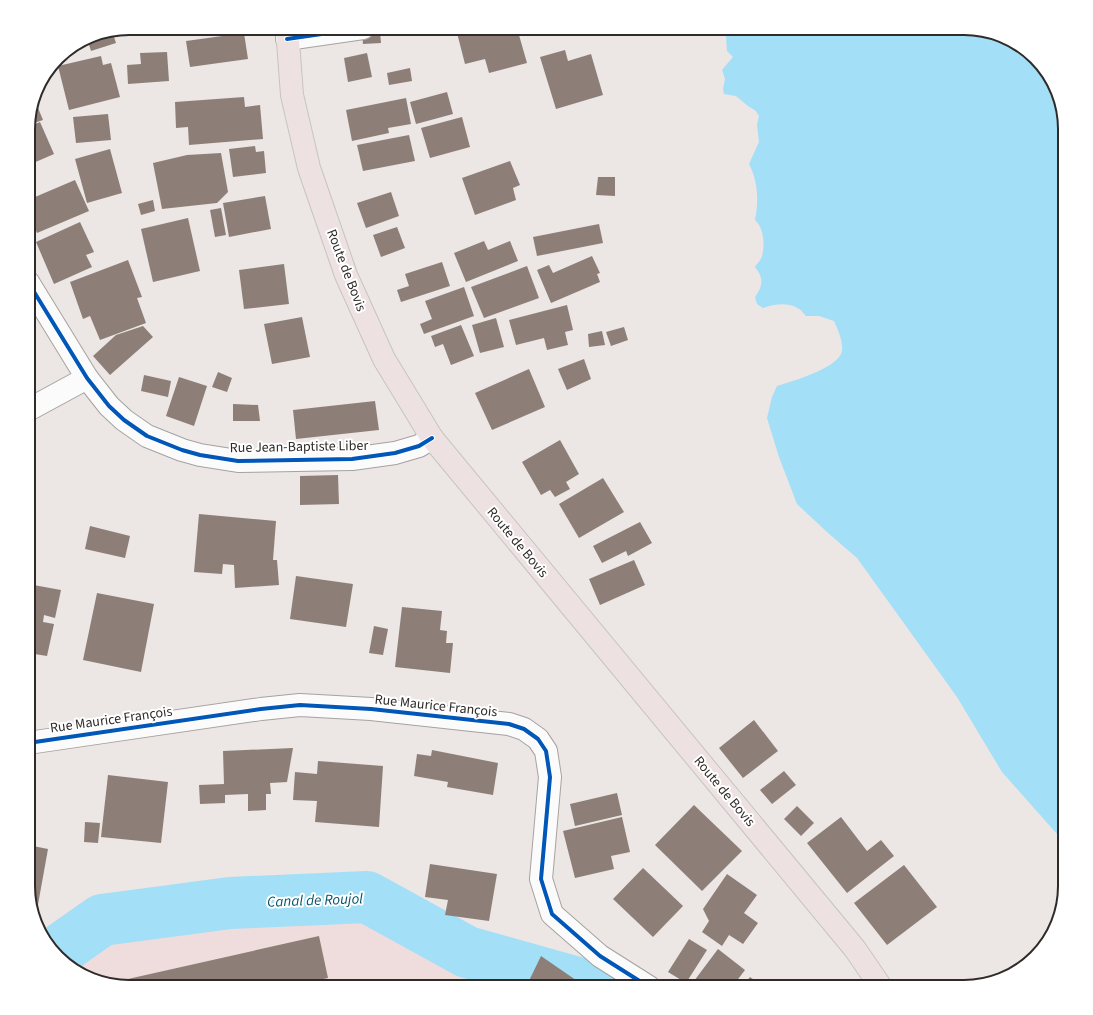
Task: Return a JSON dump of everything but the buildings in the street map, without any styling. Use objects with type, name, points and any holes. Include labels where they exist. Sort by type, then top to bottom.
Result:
[{"type":"main road","name":"Route de Bovis","points":[[287,35],[292,95],[309,168],[346,275],[384,359],[432,438],[855,949],[876,980]]},
{"type":"street","name":"Rue Jean-Baptiste Liber","points":[[35,293],[87,378],[114,410],[124,420],[147,436],[182,450],[200,455],[238,460],[352,459],[395,453],[419,446],[432,438]]},
{"type":"street","points":[[35,406],[87,378]]},
{"type":"street","name":"Rue Maurice François","points":[[35,742],[261,709],[300,705],[371,709],[509,724],[524,729],[538,739],[546,751],[550,776],[541,879],[552,914],[600,956],[638,980]]},
{"type":"shaded area","points":[[367,897],[467,952],[567,980],[123,980],[93,973],[67,957],[60,949],[102,920],[230,903]]},
{"type":"water","points":[[724,35],[970,35],[988,38],[1000,42],[1026,58],[1035,67],[1051,93],[1058,123],[1058,835],[1002,772],[957,697],[857,558],[797,504],[779,457],[767,418],[772,397],[777,386],[812,374],[830,365],[841,354],[842,342],[834,321],[819,316],[806,316],[802,311],[791,305],[772,305],[763,308],[757,304],[755,297],[761,286],[761,278],[755,267],[762,256],[763,242],[762,232],[755,220],[757,191],[749,164],[759,142],[757,125],[759,116],[756,111],[736,96],[724,94],[723,89],[725,79],[722,70],[733,57],[727,51],[726,36]]},
{"type":"waterway","name":"Canal de Roujol","points":[[60,949],[102,920],[230,903],[367,897],[467,952],[567,980]]},
{"type":"cycle path","points":[[287,39],[315,35]]},
{"type":"cycle path","points":[[35,293],[87,378],[109,406],[124,420],[147,436],[182,450],[200,455],[238,461],[352,459],[395,453],[419,446],[432,438]]},
{"type":"cycle path","points":[[35,742],[261,709],[300,705],[371,709],[509,724],[524,729],[538,739],[546,751],[550,777],[541,879],[552,914],[600,956],[638,980]]}]
